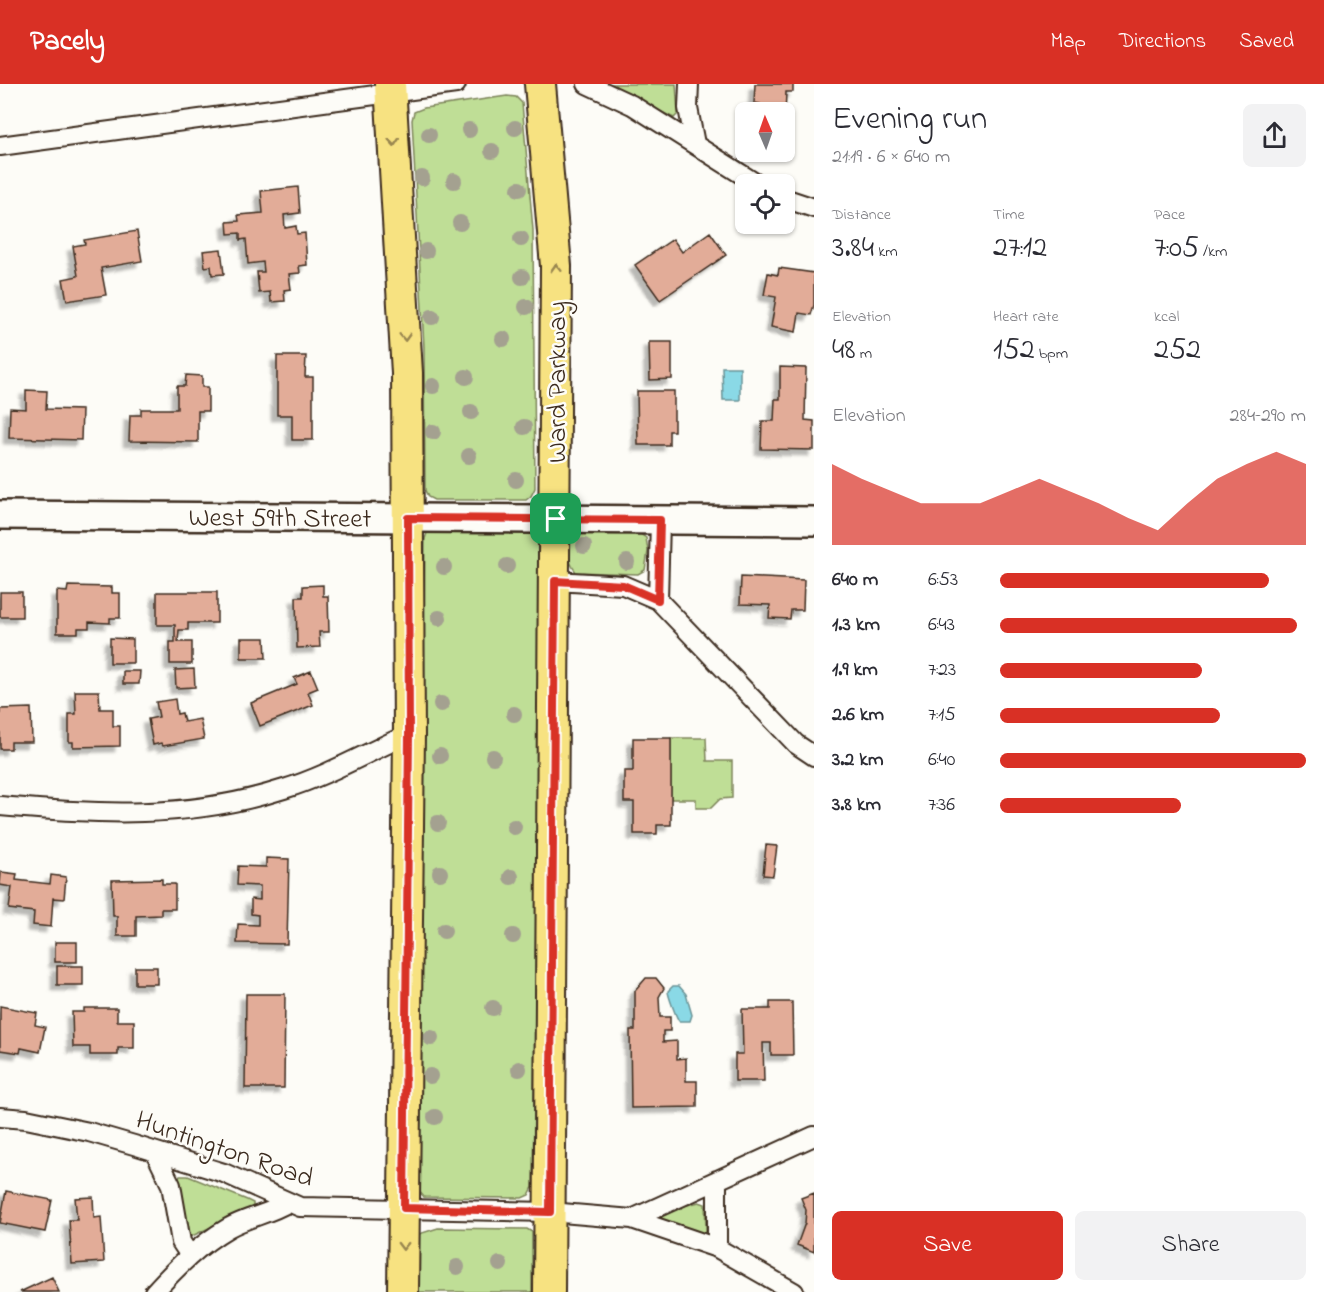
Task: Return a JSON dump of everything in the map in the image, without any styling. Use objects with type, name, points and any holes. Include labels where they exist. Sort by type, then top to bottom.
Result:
[{"type":"main road","name":"Ward Parkway","points":[[540,84],[556,266],[549,1292]]},
{"type":"main road","points":[[390,89],[406,349],[408,518],[409,734],[402,1292]]},
{"type":"street","points":[[0,146],[390,89],[456,84]]},
{"type":"street","points":[[586,84],[632,105],[740,174]]},
{"type":"street","points":[[690,84],[688,108],[695,144]]},
{"type":"street","points":[[795,202],[814,208]]},
{"type":"street","name":"West 59th Street","points":[[0,515],[814,521]]},
{"type":"street","points":[[658,600],[660,520]]},
{"type":"street","points":[[555,581],[623,585],[658,600],[796,744],[814,756]]},
{"type":"street","points":[[0,806],[104,814],[165,812],[232,803],[286,789],[409,734]]},
{"type":"street","name":"Huntington Road","points":[[0,1117],[26,1119],[89,1132],[224,1173],[300,1207],[550,1212],[632,1219],[814,1136]]},
{"type":"street","points":[[155,1152],[171,1185],[181,1242],[189,1254]]},
{"type":"street","points":[[717,1180],[717,1248]]},
{"type":"street","points":[[154,1292],[189,1254],[230,1226],[276,1210],[289,1202]]},
{"type":"street","points":[[632,1219],[717,1248],[794,1292]]},
{"type":"green space","points":[[602,84],[676,84],[678,114],[674,118]]},
{"type":"green space","points":[[507,96],[516,97],[522,103],[533,230],[535,488],[526,500],[434,500],[428,497],[425,490],[424,347],[412,120],[414,112],[424,108]]},
{"type":"green space","points":[[433,530],[531,533],[538,537],[540,548],[533,1187],[529,1195],[522,1198],[424,1197],[419,1191],[417,1182],[425,539],[427,533]]},
{"type":"green space","points":[[573,531],[637,532],[646,538],[648,551],[645,570],[638,574],[576,572],[568,552]]},
{"type":"green space","points":[[671,738],[706,738],[707,761],[732,761],[732,798],[720,799],[711,808],[696,808],[696,799],[671,799]]},
{"type":"green space","points":[[180,1176],[188,1176],[247,1200],[253,1203],[253,1207],[190,1237],[186,1233],[177,1180]]},
{"type":"green space","points":[[699,1202],[705,1204],[706,1231],[704,1235],[654,1218],[656,1213]]},
{"type":"green space","points":[[438,1228],[527,1229],[532,1232],[532,1292],[416,1292],[416,1242],[419,1234]]},
{"type":"water","points":[[722,367],[740,367],[740,400],[723,400]]},
{"type":"water","points":[[673,986],[679,986],[686,994],[692,1015],[690,1021],[679,1021],[678,1019],[668,991]]},
{"type":"building","points":[[755,84],[793,84],[793,92],[786,92],[786,102],[754,102]]},
{"type":"building","points":[[298,187],[300,213],[284,215],[285,228],[296,226],[297,234],[305,233],[307,265],[299,266],[300,273],[289,274],[291,289],[284,290],[285,301],[271,302],[270,292],[259,293],[257,272],[264,272],[263,262],[248,264],[246,239],[240,240],[240,233],[228,234],[227,222],[239,221],[238,215],[263,213],[261,191]]},
{"type":"building","points":[[137,231],[142,261],[101,268],[106,295],[67,301],[63,279],[78,276],[73,246],[85,244],[84,240]]},
{"type":"building","points":[[710,232],[726,255],[660,300],[635,265],[673,239],[682,252]]},
{"type":"building","points":[[221,249],[224,274],[212,275],[211,266],[205,267],[203,251]]},
{"type":"building","points":[[779,268],[814,273],[814,305],[811,315],[799,313],[796,332],[771,327],[776,297],[764,295],[768,273],[778,275]]},
{"type":"building","points":[[649,342],[672,342],[672,379],[650,380]]},
{"type":"building","points":[[277,356],[306,356],[305,377],[313,377],[313,440],[292,440],[292,415],[277,415]]},
{"type":"building","points":[[780,367],[806,368],[805,420],[814,421],[814,450],[761,449],[762,421],[774,421],[775,399],[780,399]]},
{"type":"building","points":[[186,375],[202,376],[202,387],[208,387],[208,411],[198,411],[198,442],[129,441],[130,415],[141,415],[141,409],[177,409],[177,386],[185,386]]},
{"type":"building","points":[[26,390],[47,391],[46,409],[82,410],[81,440],[9,438],[10,408],[26,409]]},
{"type":"building","points":[[637,391],[674,391],[674,431],[669,431],[669,445],[638,445]]},
{"type":"building","points":[[741,577],[804,580],[803,610],[791,610],[790,619],[769,618],[770,605],[740,604]]},
{"type":"building","points":[[323,585],[323,596],[328,596],[329,632],[319,632],[320,647],[297,648],[296,597],[303,597],[303,586]]},
{"type":"building","points":[[68,586],[112,587],[112,593],[120,593],[120,618],[110,618],[110,623],[89,622],[89,628],[78,628],[78,633],[57,633],[57,591],[67,592]]},
{"type":"building","points":[[0,592],[22,592],[22,617],[0,617]]},
{"type":"building","points":[[157,592],[217,592],[217,623],[188,623],[188,630],[179,630],[178,642],[192,642],[192,664],[170,664],[170,642],[175,642],[175,625],[157,625]]},
{"type":"building","points":[[110,638],[133,639],[133,663],[110,663]]},
{"type":"building","points":[[241,638],[265,638],[266,658],[241,658]]},
{"type":"building","points":[[194,669],[195,687],[176,688],[175,670]]},
{"type":"building","points":[[123,671],[140,671],[139,684],[123,684]]},
{"type":"building","points":[[311,671],[318,688],[308,692],[313,705],[260,726],[251,703],[297,684],[294,678]]},
{"type":"building","points":[[75,691],[99,691],[100,709],[113,709],[113,726],[120,726],[120,746],[73,747],[73,742],[69,742],[69,714],[76,714]]},
{"type":"building","points":[[175,699],[177,714],[182,713],[184,722],[200,719],[204,739],[163,746],[161,743],[153,745],[148,719],[159,717],[156,702]]},
{"type":"building","points":[[31,708],[32,742],[11,742],[11,749],[0,749],[0,709]]},
{"type":"building","points":[[633,738],[671,738],[671,825],[657,825],[657,834],[634,834],[634,802],[624,802],[624,771],[633,771]]},
{"type":"building","points":[[766,845],[777,846],[773,876],[763,875]]},
{"type":"building","points":[[266,858],[289,859],[287,944],[237,943],[238,924],[258,925],[258,915],[251,914],[251,899],[260,900],[260,886],[237,885],[238,866],[266,867]]},
{"type":"building","points":[[1,872],[17,874],[16,880],[50,884],[51,875],[66,877],[64,899],[53,898],[51,927],[33,925],[34,912],[9,909],[12,887],[0,885]]},
{"type":"building","points":[[162,879],[162,884],[175,884],[175,909],[161,909],[161,915],[136,916],[136,936],[117,936],[117,916],[113,916],[112,880]]},
{"type":"building","points":[[55,942],[77,942],[77,962],[55,962]]},
{"type":"building","points":[[57,966],[83,966],[83,985],[57,985]]},
{"type":"building","points":[[135,967],[157,967],[157,984],[135,984]]},
{"type":"building","points":[[646,978],[656,978],[664,988],[659,997],[660,1017],[670,1017],[670,1031],[663,1031],[663,1042],[677,1041],[677,1059],[686,1058],[686,1081],[697,1081],[697,1107],[631,1108],[630,1030],[635,1030],[635,991]]},
{"type":"building","points":[[246,994],[285,994],[284,1088],[245,1088]]},
{"type":"building","points":[[770,1002],[792,1002],[793,1055],[771,1055],[771,1043],[763,1043],[764,1081],[735,1081],[735,1054],[743,1054],[742,1009],[770,1009]]},
{"type":"building","points":[[0,1006],[37,1013],[35,1025],[45,1027],[40,1052],[21,1048],[20,1053],[0,1050]]},
{"type":"building","points":[[84,1008],[117,1008],[117,1021],[134,1021],[134,1048],[118,1048],[118,1055],[90,1055],[90,1047],[73,1047],[72,1012],[84,1012]]},
{"type":"building","points":[[6,1191],[52,1200],[45,1232],[0,1223]]},
{"type":"building","points":[[814,1193],[814,1252],[797,1245],[805,1223],[806,1210],[801,1198]]},
{"type":"building","points":[[93,1197],[94,1218],[101,1217],[104,1262],[72,1264],[69,1220],[77,1220],[75,1198]]},
{"type":"building","points":[[52,1277],[59,1292],[20,1292]]},
{"type":"route","points":[[408,518],[556,519],[660,520],[660,581],[658,600],[623,585],[555,581],[550,1212],[404,1208],[409,734],[408,518]]}]
